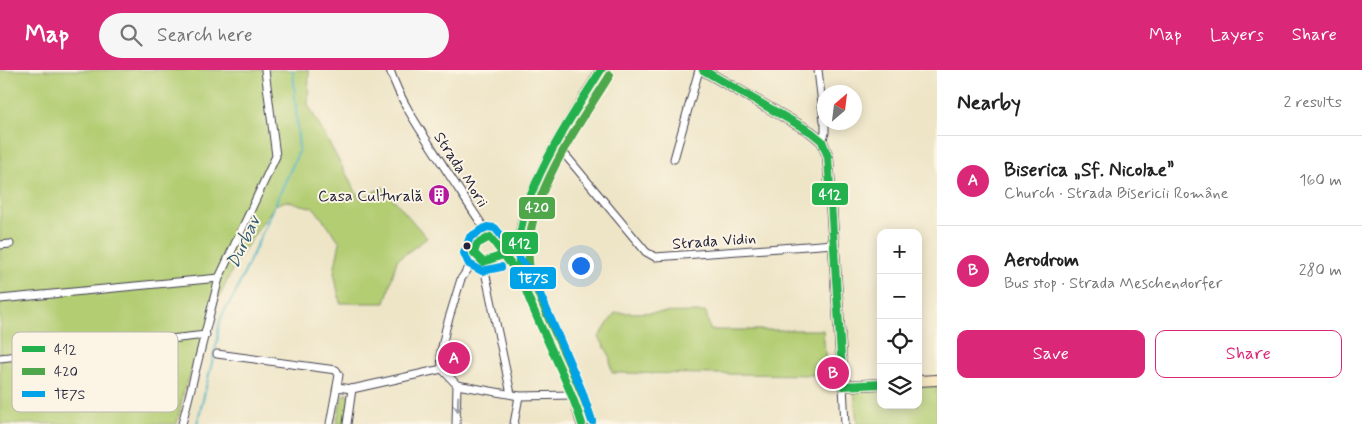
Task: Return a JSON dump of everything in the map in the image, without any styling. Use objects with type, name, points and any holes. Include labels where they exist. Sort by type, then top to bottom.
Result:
[{"type":"main road","points":[[582,424],[573,395],[521,276],[510,259],[521,236],[527,206],[533,189],[601,70]]},
{"type":"main road","points":[[701,70],[822,141],[828,157],[843,386],[877,384]]},
{"type":"main road","points":[[922,382],[937,380]]},
{"type":"street","points":[[182,424],[219,278],[276,156],[265,70]]},
{"type":"street","name":"Strada Morii","points":[[390,70],[403,100],[490,237],[510,259]]},
{"type":"street","points":[[674,159],[701,70]]},
{"type":"street","points":[[818,70],[820,85]]},
{"type":"street","points":[[822,141],[825,130]]},
{"type":"street","name":"Strada Vidin","points":[[557,145],[646,252],[655,257],[834,244]]},
{"type":"street","points":[[490,237],[477,244],[474,253],[480,260],[511,394]]},
{"type":"street","points":[[0,245],[10,244]]},
{"type":"street","points":[[480,260],[490,262],[510,259]]},
{"type":"street","points":[[480,260],[461,279],[446,328],[441,352],[442,369],[458,384],[519,396],[573,395]]},
{"type":"street","points":[[0,299],[219,278]]},
{"type":"street","points":[[178,338],[206,335]]},
{"type":"street","points":[[217,354],[334,369],[339,373],[330,424]]},
{"type":"street","points":[[337,387],[352,389],[442,369]]},
{"type":"street","points":[[456,424],[458,384]]},
{"type":"street","points":[[843,386],[845,424]]},
{"type":"street","points":[[347,424],[352,389]]},
{"type":"street","points":[[514,424],[519,396]]},
{"type":"green space","points":[[0,70],[309,70],[308,105],[360,199],[383,187],[427,238],[397,260],[385,303],[340,303],[334,272],[340,242],[314,208],[286,201],[275,205],[237,260],[218,300],[183,394],[177,424],[0,424]]},
{"type":"green space","points":[[706,312],[710,330],[823,330],[827,375],[612,373],[609,354],[599,337],[615,313]]},
{"type":"green space","points":[[937,383],[937,424],[857,424],[854,388],[877,386],[877,409],[922,409],[922,384]]},
{"type":"green space","points":[[347,393],[349,399],[346,424],[336,424],[342,397]]},
{"type":"waterway","name":"Durbav","points":[[197,424],[218,338],[220,321],[234,296],[299,151],[293,70]]},
{"type":"transit line","name":"412","points":[[582,424],[569,388],[523,283],[519,257],[521,229],[529,200],[541,172],[571,117],[601,70]]},
{"type":"transit line","name":"412","points":[[703,70],[811,132],[822,141],[828,157],[843,386]]},
{"type":"transit line","name":"420","points":[[592,421],[533,280],[529,255],[531,229],[539,201],[551,173],[581,120],[610,75]]},
{"type":"transit line","name":"TE7S","points":[[501,267],[482,271],[469,264],[464,253],[470,237],[487,227],[495,228],[530,271],[582,391],[592,421]]},
{"type":"transit line","name":"412","points":[[503,255],[483,262],[474,253],[477,244],[490,237],[523,280]]},
{"type":"transit line","name":"412","points":[[843,386],[877,384]]},
{"type":"place","name":"Casa Culturală","points":[[439,195]]},
{"type":"place","name":"Biserica „Sf. Nicolae”","points":[[454,358]]},
{"type":"place","name":"Aerodrom","points":[[833,373]]}]
